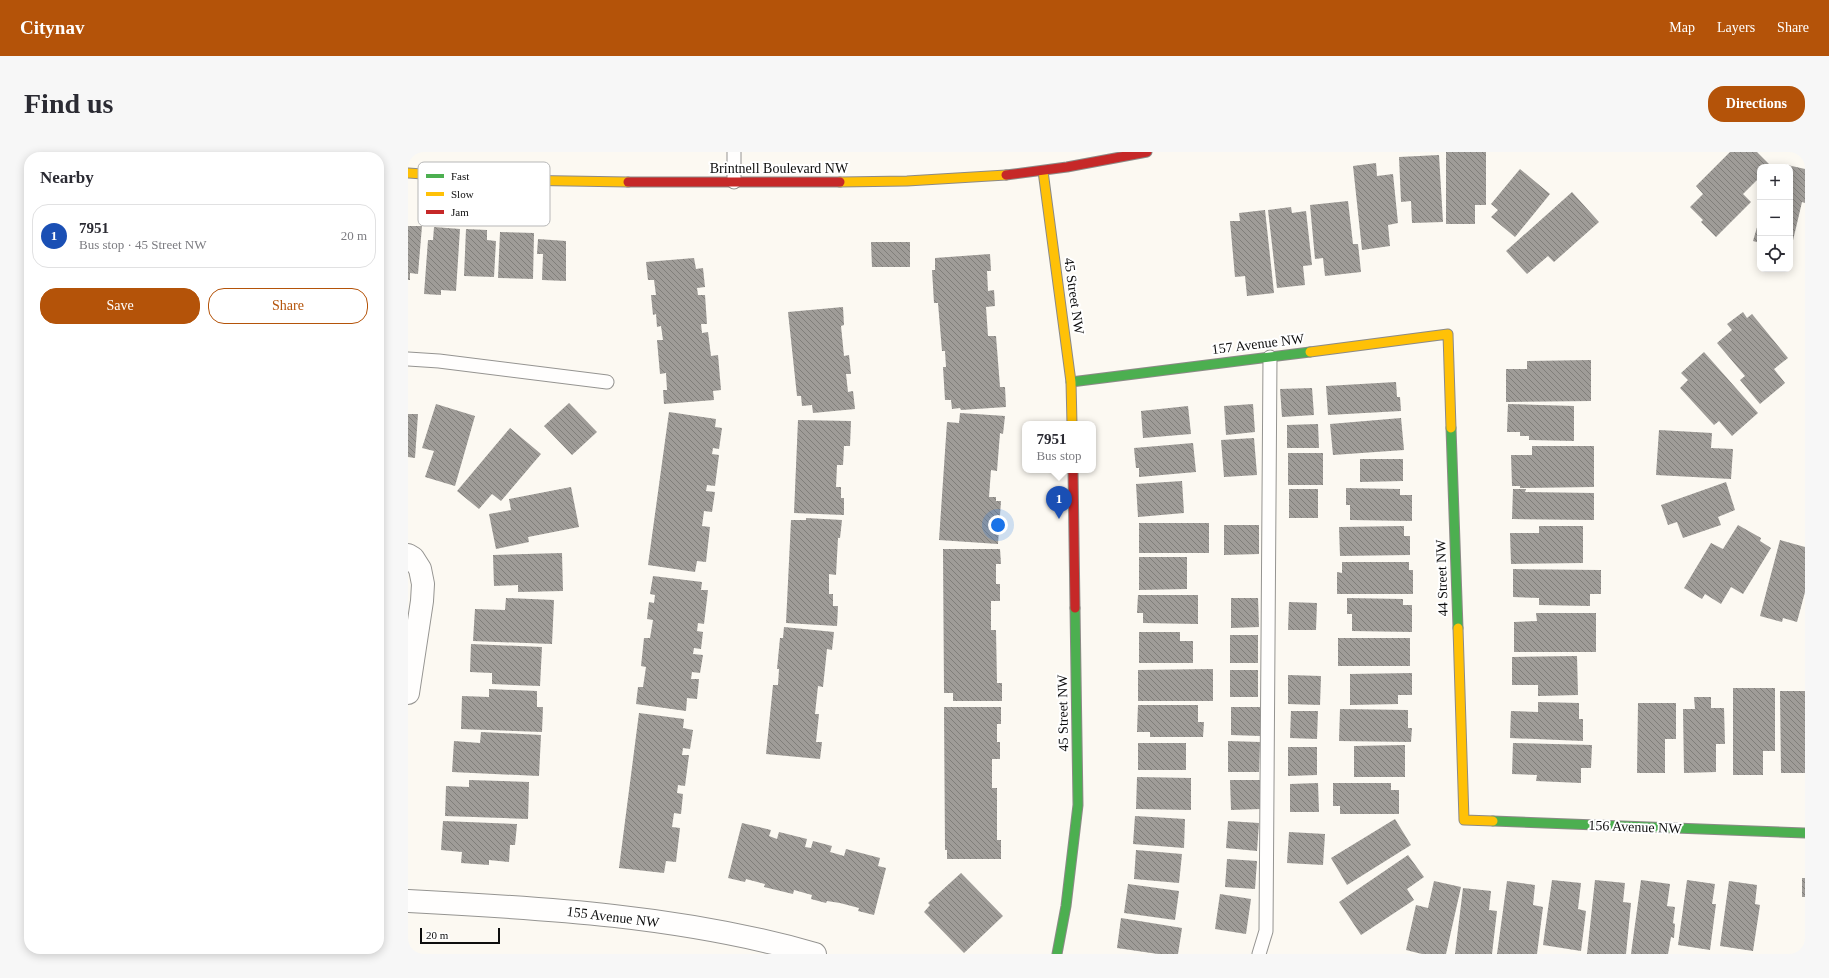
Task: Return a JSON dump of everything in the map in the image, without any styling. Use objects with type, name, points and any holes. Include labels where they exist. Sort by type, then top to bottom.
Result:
[{"type":"street","name":"Brintnell Boulevard NW","points":[[550,180],[734,182],[926,181],[982,178],[1043,171],[1147,152]]},
{"type":"street","name":"45 Street NW","points":[[1043,171],[1072,382],[1072,421]]},
{"type":"street","name":"Brintnell Boulevard NW","points":[[408,173],[418,174]]},
{"type":"street","name":"157 Avenue NW","points":[[1072,382],[1448,334]]},
{"type":"street","name":"44 Street NW","points":[[1448,334],[1464,820]]},
{"type":"street","name":"45 Street NW","points":[[1057,954],[1068,891],[1078,805],[1073,473]]},
{"type":"street","points":[[408,693],[422,601],[423,584],[420,569],[410,557]]},
{"type":"street","name":"156 Avenue NW","points":[[1464,820],[1805,833]]},
{"type":"street","name":"155 Avenue NW","points":[[408,901],[555,910],[626,917],[708,930],[814,954]]},
{"type":"lane","points":[[734,152],[734,182]]},
{"type":"lane","points":[[1259,954],[1266,931],[1270,357]]},
{"type":"lane","points":[[408,359],[439,361],[607,382]]},
{"type":"building","points":[[1446,152],[1486,152],[1486,205],[1475,205],[1475,224],[1446,224]]},
{"type":"building","points":[[1730,152],[1757,152],[1769,164],[1757,164],[1757,180],[1743,194],[1751,202],[1716,237],[1701,222],[1703,220],[1690,207],[1703,194],[1696,186]]},
{"type":"building","points":[[1439,155],[1443,222],[1412,223],[1411,201],[1401,202],[1399,157]]},
{"type":"building","points":[[1376,163],[1377,176],[1393,174],[1398,223],[1388,225],[1390,246],[1362,250],[1353,166]]},
{"type":"building","points":[[1793,166],[1805,169],[1805,203],[1802,202],[1793,240]]},
{"type":"building","points":[[1520,169],[1550,194],[1515,237],[1491,217],[1498,210],[1491,204]]},
{"type":"building","points":[[1572,192],[1599,222],[1554,262],[1548,256],[1527,274],[1506,251]]},
{"type":"building","points":[[1348,201],[1353,244],[1358,244],[1361,272],[1325,276],[1323,258],[1315,259],[1310,205]]},
{"type":"building","points":[[1291,207],[1292,213],[1306,211],[1312,265],[1303,266],[1305,285],[1277,288],[1268,210]]},
{"type":"building","points":[[1265,210],[1274,293],[1247,296],[1245,276],[1235,277],[1230,221],[1240,221],[1239,213]]},
{"type":"building","points":[[408,226],[422,226],[418,274],[410,273],[410,280],[408,280]]},
{"type":"building","points":[[434,227],[460,229],[456,291],[441,290],[441,295],[424,294],[428,240],[433,240]]},
{"type":"building","points":[[1757,227],[1757,242],[1753,241]]},
{"type":"building","points":[[466,229],[487,230],[487,240],[496,241],[494,277],[464,276]]},
{"type":"building","points":[[500,232],[534,233],[533,279],[498,278]]},
{"type":"building","points":[[538,239],[566,241],[566,281],[542,280],[543,254],[537,254]]},
{"type":"building","points":[[871,242],[910,242],[910,267],[872,267]]},
{"type":"building","points":[[990,254],[991,271],[987,271],[988,291],[994,290],[995,306],[986,307],[988,336],[996,336],[1000,387],[1005,387],[1006,407],[961,410],[960,408],[952,409],[951,400],[945,400],[943,367],[946,367],[945,351],[942,351],[938,303],[934,303],[932,270],[935,270],[935,258]]},
{"type":"building","points":[[694,258],[696,269],[703,268],[705,287],[697,288],[698,295],[705,295],[707,324],[701,324],[702,333],[708,332],[711,356],[718,355],[721,390],[713,391],[714,400],[664,404],[663,390],[667,390],[666,373],[660,374],[657,340],[663,340],[661,326],[657,327],[656,314],[653,315],[651,295],[656,295],[654,280],[648,280],[646,262]]},
{"type":"building","points":[[843,307],[844,325],[841,326],[844,356],[849,355],[851,374],[846,374],[848,392],[853,391],[855,409],[813,413],[812,405],[802,406],[801,396],[797,396],[788,312]]},
{"type":"building","points":[[1743,312],[1747,318],[1752,314],[1788,358],[1774,369],[1785,383],[1760,404],[1740,380],[1745,376],[1717,343],[1732,330],[1727,324]]},
{"type":"building","points":[[1704,352],[1758,413],[1732,436],[1719,421],[1714,425],[1680,388],[1688,380],[1681,373]]},
{"type":"building","points":[[1591,360],[1591,401],[1506,402],[1506,369],[1527,369],[1527,361]]},
{"type":"building","points":[[1396,382],[1397,397],[1400,397],[1401,411],[1328,415],[1326,386]]},
{"type":"building","points":[[1312,388],[1314,415],[1282,417],[1280,389]]},
{"type":"building","points":[[569,403],[597,432],[572,455],[544,426]]},
{"type":"building","points":[[436,404],[475,416],[455,486],[425,477],[434,451],[422,448]]},
{"type":"building","points":[[1253,404],[1255,432],[1226,435],[1224,406]]},
{"type":"building","points":[[1508,404],[1574,406],[1574,441],[1529,440],[1529,436],[1520,436],[1520,432],[1507,432]]},
{"type":"building","points":[[1188,406],[1191,434],[1143,438],[1141,411]]},
{"type":"building","points":[[669,412],[716,419],[715,427],[722,428],[719,449],[713,448],[712,454],[719,455],[715,486],[707,485],[706,491],[715,492],[712,512],[704,511],[702,526],[710,527],[706,562],[697,561],[695,572],[648,565]]},
{"type":"building","points":[[960,413],[1005,416],[1003,434],[1000,433],[997,471],[991,470],[989,497],[996,497],[996,501],[1001,501],[998,544],[939,540],[947,422],[959,423]]},
{"type":"building","points":[[408,414],[418,414],[415,458],[408,457]]},
{"type":"building","points":[[1401,418],[1404,450],[1333,455],[1330,424]]},
{"type":"building","points":[[798,420],[851,421],[850,446],[844,446],[843,465],[837,465],[836,487],[841,487],[841,498],[844,498],[844,515],[794,513]]},
{"type":"building","points":[[1318,424],[1319,448],[1287,448],[1287,425]]},
{"type":"building","points":[[510,428],[541,454],[501,501],[492,494],[479,509],[457,491]]},
{"type":"building","points":[[1659,430],[1712,433],[1711,448],[1733,449],[1731,479],[1656,475]]},
{"type":"building","points":[[1254,438],[1257,475],[1224,477],[1221,440]]},
{"type":"building","points":[[1193,443],[1196,472],[1139,477],[1139,468],[1136,468],[1134,448]]},
{"type":"building","points":[[1532,446],[1594,446],[1594,487],[1520,488],[1520,486],[1512,486],[1511,455],[1532,455]]},
{"type":"building","points":[[1288,453],[1323,453],[1323,485],[1288,485]]},
{"type":"building","points":[[1360,459],[1403,459],[1403,481],[1360,482]]},
{"type":"building","points":[[1182,481],[1184,513],[1138,517],[1136,484]]},
{"type":"building","points":[[1726,482],[1735,510],[1718,517],[1721,525],[1683,538],[1677,522],[1668,525],[1661,505]]},
{"type":"building","points":[[571,487],[579,527],[528,537],[529,542],[496,549],[489,514],[511,510],[509,499]]},
{"type":"building","points":[[1346,488],[1400,489],[1400,495],[1412,495],[1412,521],[1350,520],[1350,505],[1346,505]]},
{"type":"building","points":[[1289,489],[1318,489],[1318,518],[1289,518]]},
{"type":"building","points":[[1513,489],[1526,489],[1525,492],[1594,493],[1594,520],[1512,519]]},
{"type":"building","points":[[806,518],[842,520],[840,538],[838,538],[836,575],[829,574],[829,594],[833,594],[833,606],[838,606],[837,626],[786,623],[791,520],[806,520]]},
{"type":"building","points":[[1139,523],[1209,523],[1209,553],[1139,553]]},
{"type":"building","points":[[1224,525],[1259,525],[1259,554],[1224,555]]},
{"type":"building","points":[[1738,525],[1761,538],[1760,541],[1771,548],[1743,594],[1731,587],[1721,604],[1705,594],[1702,599],[1684,588],[1711,543],[1723,549]]},
{"type":"building","points":[[1404,526],[1404,536],[1410,536],[1410,555],[1340,556],[1339,527]]},
{"type":"building","points":[[1539,526],[1583,526],[1583,563],[1511,564],[1510,533],[1539,533]]},
{"type":"building","points":[[1780,540],[1805,547],[1805,592],[1797,622],[1783,618],[1782,622],[1760,616]]},
{"type":"building","points":[[943,549],[1000,549],[1001,564],[996,564],[996,584],[1000,584],[1000,601],[991,601],[991,630],[996,630],[997,683],[1002,683],[1002,701],[953,701],[953,693],[944,693]]},
{"type":"building","points":[[562,553],[563,591],[518,592],[518,585],[494,586],[493,555]]},
{"type":"building","points":[[1139,557],[1187,557],[1187,589],[1139,590]]},
{"type":"building","points":[[1342,562],[1409,562],[1409,570],[1413,570],[1413,594],[1337,594],[1337,572],[1342,573]]},
{"type":"building","points":[[1513,569],[1601,570],[1601,594],[1590,594],[1590,606],[1539,605],[1539,598],[1513,597]]},
{"type":"building","points":[[653,576],[702,582],[701,590],[708,590],[704,624],[698,623],[697,631],[703,632],[701,649],[694,648],[693,654],[703,655],[700,673],[692,672],[691,679],[699,679],[697,699],[687,698],[686,711],[636,704],[638,687],[643,687],[646,667],[641,666],[644,638],[650,638],[653,620],[647,619],[649,602],[654,603],[655,595],[650,594]]},
{"type":"building","points":[[1138,595],[1198,595],[1198,624],[1143,623],[1143,613],[1137,613]]},
{"type":"building","points":[[506,598],[554,600],[552,644],[473,641],[475,609],[505,610]]},
{"type":"building","points":[[1231,598],[1258,598],[1259,627],[1231,628]]},
{"type":"building","points":[[1347,598],[1403,599],[1403,605],[1412,605],[1412,632],[1352,631],[1352,614],[1347,614]]},
{"type":"building","points":[[1289,602],[1317,603],[1316,630],[1288,630]]},
{"type":"building","points":[[1536,613],[1596,613],[1596,652],[1514,652],[1514,622],[1537,621]]},
{"type":"building","points":[[784,627],[834,632],[832,650],[827,649],[823,687],[818,686],[815,714],[819,714],[816,742],[822,742],[820,759],[766,754],[773,685],[778,685],[779,669],[777,669],[780,638],[783,638]]},
{"type":"building","points":[[1139,632],[1180,632],[1180,641],[1193,641],[1193,663],[1139,663]]},
{"type":"building","points":[[1230,635],[1258,635],[1258,663],[1230,663]]},
{"type":"building","points":[[1338,638],[1410,638],[1410,666],[1338,666]]},
{"type":"building","points":[[471,644],[542,647],[540,686],[492,684],[492,673],[470,672]]},
{"type":"building","points":[[1577,656],[1578,695],[1538,696],[1538,685],[1512,685],[1512,657]]},
{"type":"building","points":[[1213,669],[1213,701],[1138,701],[1138,670]]},
{"type":"building","points":[[1230,670],[1258,670],[1258,697],[1230,697]]},
{"type":"building","points":[[1412,673],[1412,695],[1398,695],[1398,704],[1350,705],[1350,674]]},
{"type":"building","points":[[1288,675],[1321,676],[1320,705],[1288,704]]},
{"type":"building","points":[[1733,688],[1775,688],[1775,751],[1763,751],[1763,775],[1733,775]]},
{"type":"building","points":[[489,689],[537,691],[537,707],[543,707],[542,732],[461,729],[462,696],[489,697]]},
{"type":"building","points":[[1780,691],[1805,691],[1805,773],[1781,773]]},
{"type":"building","points":[[1694,697],[1711,697],[1711,708],[1724,708],[1725,744],[1716,744],[1716,772],[1684,773],[1683,709],[1695,709]]},
{"type":"building","points":[[1538,702],[1579,703],[1579,719],[1583,719],[1583,741],[1510,738],[1511,711],[1538,712]]},
{"type":"building","points":[[1638,703],[1676,703],[1676,739],[1665,739],[1665,773],[1637,773]]},
{"type":"building","points":[[1138,705],[1198,705],[1198,722],[1204,722],[1203,737],[1150,737],[1150,732],[1137,732]]},
{"type":"building","points":[[944,707],[1001,707],[1001,724],[997,724],[997,742],[1000,742],[1000,759],[992,759],[992,788],[997,788],[997,840],[1001,840],[1001,859],[947,859],[947,850],[945,850]]},
{"type":"building","points":[[1231,707],[1260,707],[1260,736],[1231,735]]},
{"type":"building","points":[[1340,709],[1408,710],[1408,728],[1412,728],[1411,742],[1339,741]]},
{"type":"building","points":[[1291,711],[1318,711],[1317,739],[1290,738]]},
{"type":"building","points":[[639,713],[684,719],[683,728],[693,730],[690,749],[683,748],[682,755],[689,755],[685,786],[678,785],[677,793],[683,794],[681,814],[674,813],[672,827],[680,828],[676,862],[666,861],[664,873],[619,868]]},
{"type":"building","points":[[481,732],[541,735],[539,776],[452,772],[454,741],[480,743]]},
{"type":"building","points":[[1228,741],[1260,742],[1259,772],[1228,772]]},
{"type":"building","points":[[1138,743],[1186,743],[1186,770],[1138,770]]},
{"type":"building","points":[[1513,743],[1592,745],[1591,768],[1581,768],[1581,783],[1536,781],[1537,775],[1512,774]]},
{"type":"building","points":[[1405,745],[1405,777],[1354,777],[1354,746]]},
{"type":"building","points":[[1288,747],[1317,747],[1317,775],[1288,776]]},
{"type":"building","points":[[1137,777],[1191,778],[1191,810],[1136,809]]},
{"type":"building","points":[[469,780],[529,782],[528,819],[445,816],[446,786],[469,787]]},
{"type":"building","points":[[1230,780],[1261,780],[1261,809],[1231,810]]},
{"type":"building","points":[[1318,783],[1319,812],[1290,812],[1290,784]]},
{"type":"building","points":[[1333,783],[1391,783],[1391,790],[1399,790],[1399,814],[1340,814],[1340,806],[1333,806]]},
{"type":"building","points":[[1135,816],[1185,819],[1184,848],[1133,844]]},
{"type":"building","points":[[1395,819],[1411,845],[1347,885],[1331,858]]},
{"type":"building","points":[[443,821],[517,824],[515,845],[510,845],[509,862],[489,860],[489,865],[461,863],[462,852],[441,850]]},
{"type":"building","points":[[1228,821],[1259,823],[1257,851],[1226,848]]},
{"type":"building","points":[[742,823],[771,830],[769,836],[777,839],[779,832],[807,839],[805,847],[811,848],[813,841],[832,846],[830,852],[844,856],[846,849],[880,858],[878,866],[886,868],[874,915],[858,911],[859,908],[840,903],[827,901],[826,903],[811,899],[812,895],[794,890],[793,894],[764,887],[765,884],[746,879],[745,882],[728,878]]},
{"type":"building","points":[[1289,832],[1325,834],[1323,865],[1287,863]]},
{"type":"building","points":[[1136,850],[1182,854],[1179,883],[1134,879]]},
{"type":"building","points":[[1408,855],[1424,877],[1407,889],[1414,900],[1361,935],[1339,902]]},
{"type":"building","points":[[1227,859],[1257,861],[1255,889],[1225,887]]},
{"type":"building","points":[[961,873],[1003,916],[964,953],[924,912],[930,905],[928,903]]},
{"type":"building","points":[[1802,878],[1805,878],[1805,897],[1802,897]]},
{"type":"building","points":[[1552,880],[1581,883],[1578,909],[1586,911],[1581,951],[1543,945]]},
{"type":"building","points":[[1595,880],[1625,883],[1623,902],[1631,903],[1626,954],[1587,954]]},
{"type":"building","points":[[1641,880],[1670,884],[1667,906],[1675,907],[1673,923],[1675,924],[1674,938],[1671,937],[1668,954],[1631,954]]},
{"type":"building","points":[[1687,880],[1715,884],[1712,904],[1716,904],[1710,950],[1678,945]]},
{"type":"building","points":[[1434,881],[1461,887],[1446,954],[1422,954],[1406,950],[1416,905],[1428,908]]},
{"type":"building","points":[[1507,881],[1535,885],[1533,905],[1543,907],[1537,954],[1497,954]]},
{"type":"building","points":[[1729,881],[1757,885],[1755,904],[1760,905],[1753,951],[1720,946]]},
{"type":"building","points":[[1128,884],[1179,891],[1175,920],[1124,913]]},
{"type":"building","points":[[1463,888],[1491,891],[1489,910],[1497,911],[1492,954],[1455,954]]},
{"type":"building","points":[[1220,894],[1251,899],[1246,934],[1215,929]]},
{"type":"building","points":[[1121,918],[1182,928],[1178,954],[1158,954],[1117,948]]},
{"type":"traffic: fast","points":[[1071,382],[1310,352]]},
{"type":"traffic: fast","points":[[1451,428],[1458,628]]},
{"type":"traffic: fast","points":[[1057,954],[1066,906],[1078,805],[1075,608]]},
{"type":"traffic: fast","points":[[1493,821],[1805,833]]},
{"type":"traffic: slow","points":[[1043,171],[1071,382],[1072,421]]},
{"type":"traffic: slow","points":[[408,173],[418,174]]},
{"type":"traffic: slow","points":[[840,182],[907,181],[1006,175]]},
{"type":"traffic: slow","points":[[550,181],[628,182]]},
{"type":"traffic: slow","points":[[1310,352],[1448,334],[1451,428]]},
{"type":"traffic: slow","points":[[1458,628],[1464,820],[1493,821]]},
{"type":"traffic: jam","points":[[1006,175],[1067,167],[1147,152]]},
{"type":"traffic: jam","points":[[628,182],[840,182]]},
{"type":"traffic: jam","points":[[1073,473],[1075,608]]},
{"type":"place","name":"7951","points":[[1059,519]]}]
